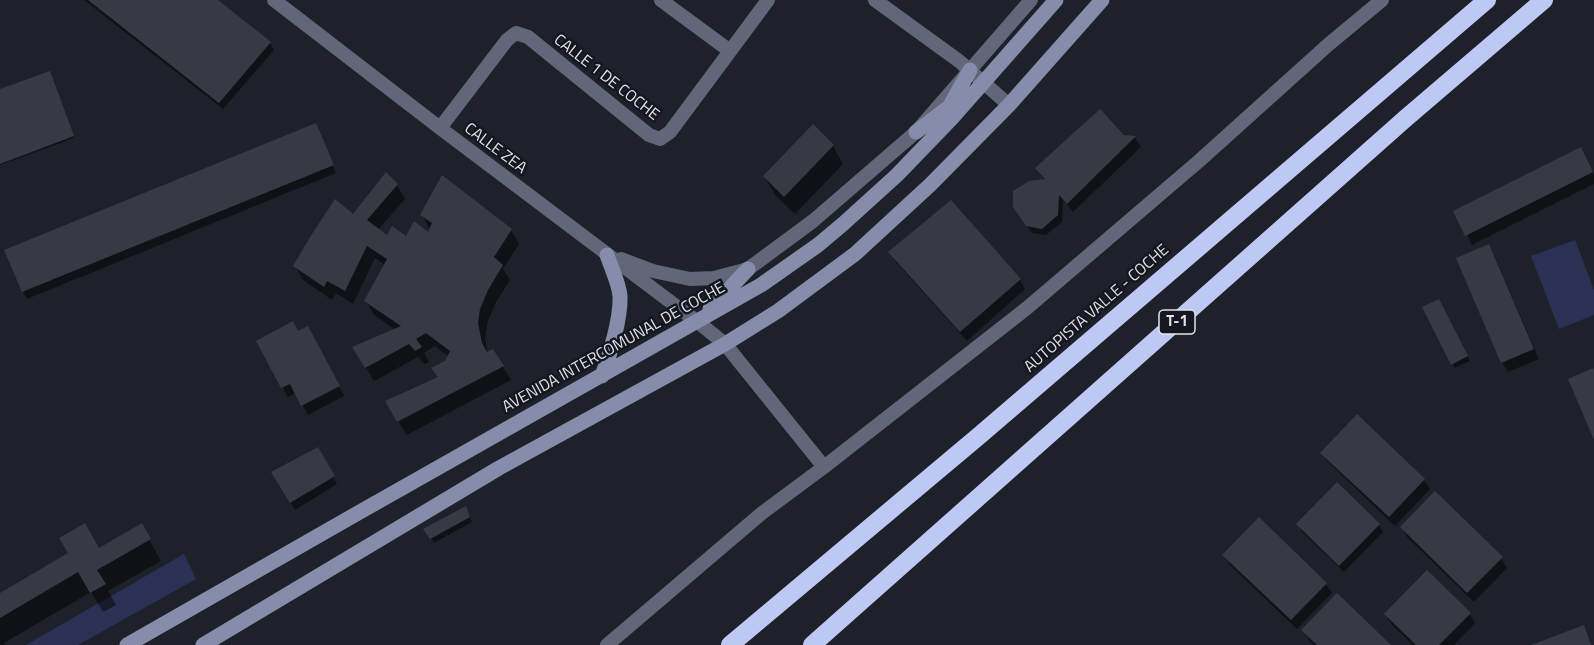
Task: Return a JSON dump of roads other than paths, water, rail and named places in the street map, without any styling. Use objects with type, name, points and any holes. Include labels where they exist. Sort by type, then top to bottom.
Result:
[{"type":"highway","name":"AUTOPISTA VALLE - COCHE","points":[[730,645],[989,428],[1487,0]]},
{"type":"highway","name":"T-1","points":[[812,645],[1406,118],[1544,0]]},
{"type":"main road","name":"AVENIDA INTERCOMUNAL DE COCHE","points":[[127,645],[761,285],[818,245],[897,175],[1056,0]]},
{"type":"main road","points":[[203,645],[499,468],[725,344],[778,311],[855,254],[930,185],[1009,105],[1102,0]]},
{"type":"main road","points":[[928,142],[970,70]]},
{"type":"main road","points":[[916,132],[983,82]]},
{"type":"main road","points":[[602,376],[613,341],[620,294],[607,255]]},
{"type":"main road","points":[[698,322],[748,269]]},
{"type":"street","name":"CALLE ZEA","points":[[274,0],[725,344]]},
{"type":"street","points":[[661,0],[730,51]]},
{"type":"street","name":"CALLE 1 DE COCHE","points":[[440,128],[507,40],[516,33],[528,37],[649,135],[660,139],[670,132],[768,0]]},
{"type":"street","points":[[875,0],[959,61],[1009,105]]},
{"type":"street","points":[[607,255],[653,271],[690,279],[714,278],[748,269],[813,221],[916,132],[1031,0]]},
{"type":"street","points":[[607,645],[762,513],[1027,308],[1382,0]]},
{"type":"street","points":[[725,344],[824,467]]}]
